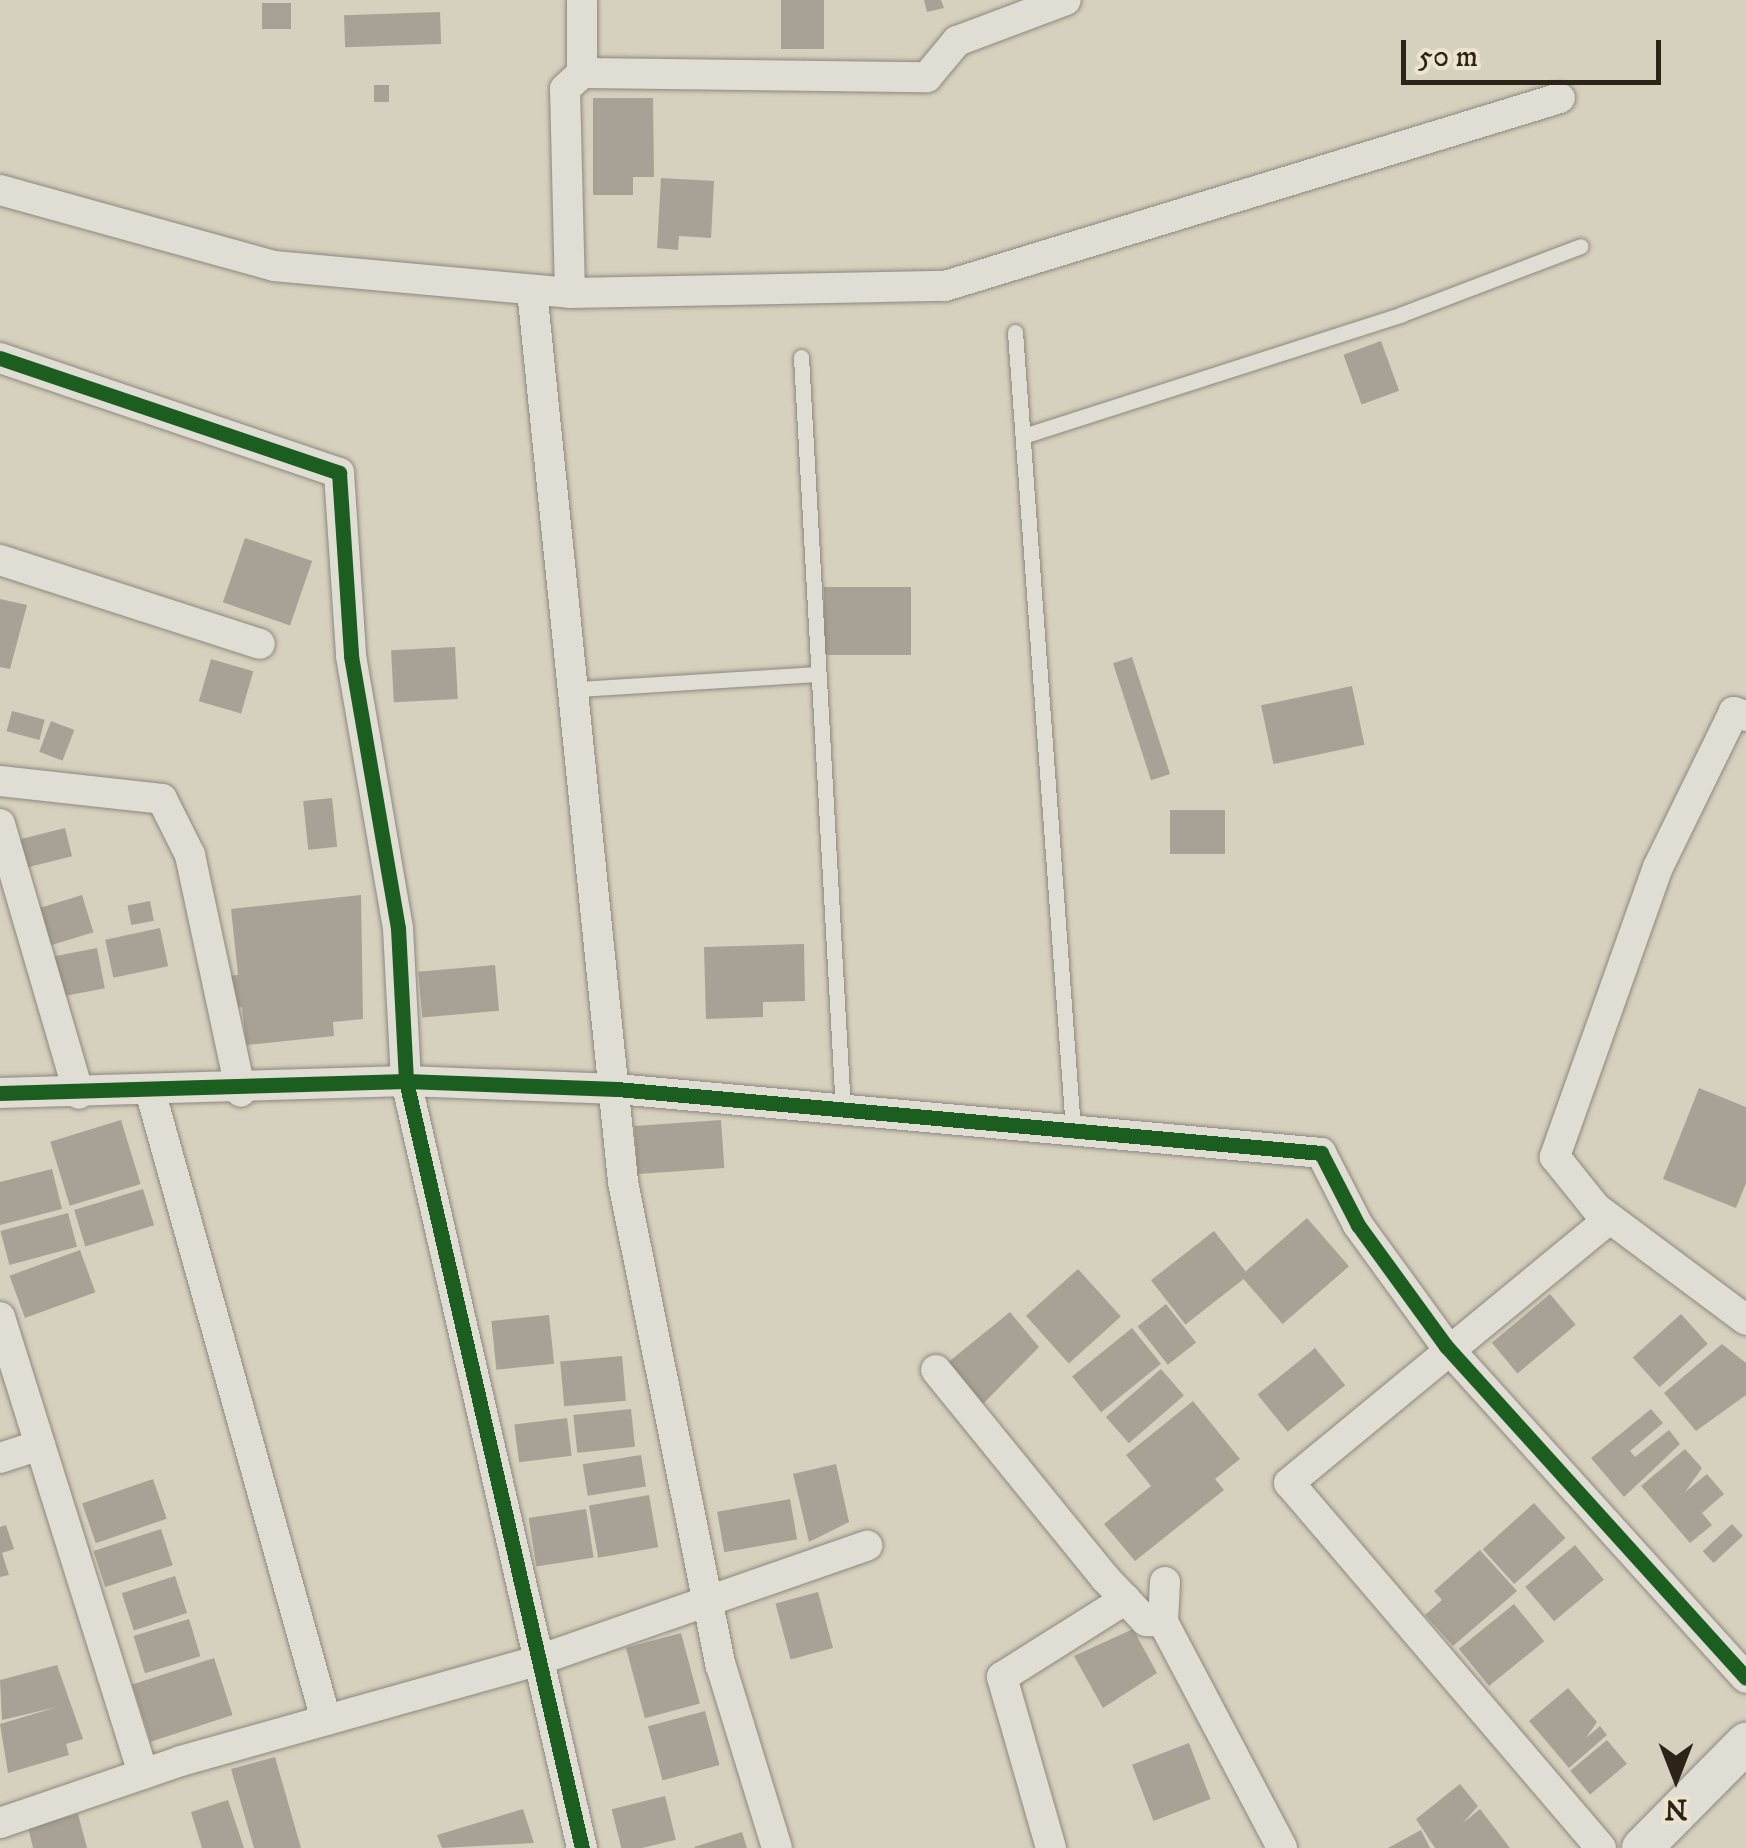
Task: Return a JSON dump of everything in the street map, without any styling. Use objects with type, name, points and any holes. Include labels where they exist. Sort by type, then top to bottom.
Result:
[{"type":"street","points":[[582,0],[582,73]]},
{"type":"street","points":[[570,293],[565,89],[582,73],[927,77],[957,41],[1066,0]]},
{"type":"street","points":[[0,190],[274,266],[570,293],[945,286],[1560,98]]},
{"type":"street","points":[[532,290],[578,689],[623,1182],[708,1605],[777,1848]]},
{"type":"street","points":[[0,358],[339,473],[350,656],[398,928],[406,1082],[533,1662],[582,1848]]},
{"type":"street","points":[[0,560],[260,644]]},
{"type":"street","points":[[1746,716],[1734,712],[1658,867],[1555,1157],[1609,1219],[1746,1320]]},
{"type":"street","points":[[0,781],[162,799],[190,855],[241,1092]]},
{"type":"street","points":[[0,824],[79,1094]]},
{"type":"street","points":[[0,1092],[241,1092],[406,1082],[617,1089],[1321,1153],[1358,1225],[1446,1346],[1746,1678]]},
{"type":"street","points":[[150,1094],[326,1720]]},
{"type":"street","points":[[1601,1848],[1289,1483],[1446,1346],[1609,1219]]},
{"type":"street","points":[[0,1317],[143,1774]]},
{"type":"street","points":[[936,1370],[1126,1599],[1146,1621],[1163,1622]]},
{"type":"street","points":[[0,1458],[40,1445]]},
{"type":"street","points":[[0,1823],[143,1774],[533,1662],[708,1605],[867,1546]]},
{"type":"street","points":[[1165,1582],[1163,1622],[1282,1848]]},
{"type":"street","points":[[1051,1848],[1002,1678],[1126,1599]]},
{"type":"street","points":[[1642,1848],[1679,1830],[1746,1742]]},
{"type":"lane","points":[[1023,436],[1402,314],[1581,246]]},
{"type":"lane","points":[[1016,332],[1073,1130]]},
{"type":"lane","points":[[801,358],[843,1110]]},
{"type":"lane","points":[[578,689],[818,674]]},
{"type":"building","points":[[781,0],[824,0],[824,49],[781,49]]},
{"type":"building","points":[[924,0],[941,0],[944,8],[927,12]]},
{"type":"building","points":[[262,3],[291,3],[291,29],[262,29]]},
{"type":"building","points":[[440,12],[441,44],[345,47],[344,15]]},
{"type":"building","points":[[374,85],[389,85],[389,102],[374,102]]},
{"type":"building","points":[[593,98],[653,98],[654,177],[633,177],[633,195],[593,195]]},
{"type":"building","points":[[661,178],[714,181],[711,238],[679,236],[678,250],[657,248]]},
{"type":"building","points":[[1381,341],[1399,391],[1362,404],[1343,355]]},
{"type":"building","points":[[245,538],[312,561],[290,625],[223,602]]},
{"type":"building","points":[[824,587],[911,587],[911,655],[824,655]]},
{"type":"building","points":[[0,599],[27,605],[10,669],[0,667]]},
{"type":"building","points":[[455,647],[458,699],[394,702],[391,650]]},
{"type":"building","points":[[1132,657],[1170,774],[1151,780],[1113,663]]},
{"type":"building","points":[[211,659],[253,671],[241,713],[199,701]]},
{"type":"building","points":[[1352,686],[1364,745],[1274,764],[1261,705]]},
{"type":"building","points":[[12,711],[45,720],[39,740],[7,731]]},
{"type":"building","points":[[51,721],[74,730],[63,761],[39,752]]},
{"type":"building","points":[[332,798],[337,847],[308,850],[303,801]]},
{"type":"building","points":[[1170,810],[1225,810],[1225,854],[1170,854]]},
{"type":"building","points":[[65,828],[72,856],[12,871],[5,843]]},
{"type":"building","points":[[82,895],[93,932],[37,950],[26,912]]},
{"type":"building","points":[[361,895],[363,1019],[333,1022],[334,1036],[246,1045],[242,1007],[230,1008],[226,976],[238,975],[231,909]]},
{"type":"building","points":[[150,901],[154,921],[131,925],[127,905]]},
{"type":"building","points":[[160,928],[168,966],[113,978],[105,940]]},
{"type":"building","points":[[804,944],[805,1001],[763,1002],[763,1017],[706,1019],[704,947]]},
{"type":"building","points":[[97,948],[105,988],[53,998],[45,958]]},
{"type":"building","points":[[495,965],[499,1011],[422,1018],[418,972]]},
{"type":"building","points":[[1699,1088],[1746,1107],[1746,1183],[1736,1208],[1663,1179]]},
{"type":"building","points":[[121,1120],[141,1184],[70,1206],[50,1142]]},
{"type":"building","points":[[721,1120],[724,1168],[638,1174],[634,1126]]},
{"type":"building","points":[[52,1169],[62,1209],[0,1225],[0,1182]]},
{"type":"building","points":[[143,1189],[154,1225],[85,1246],[74,1210]]},
{"type":"building","points":[[68,1213],[77,1247],[9,1265],[0,1231]]},
{"type":"building","points":[[1307,1218],[1349,1266],[1283,1324],[1241,1276]]},
{"type":"building","points":[[1214,1231],[1248,1275],[1185,1324],[1151,1280]]},
{"type":"building","points":[[80,1250],[95,1292],[25,1318],[10,1276]]},
{"type":"building","points":[[1078,1269],[1121,1317],[1069,1363],[1026,1316]]},
{"type":"building","points":[[1550,1294],[1576,1325],[1517,1373],[1492,1343]]},
{"type":"building","points":[[1166,1304],[1196,1343],[1168,1365],[1138,1326]]},
{"type":"building","points":[[1010,1312],[1039,1347],[981,1406],[946,1364]]},
{"type":"building","points":[[1681,1314],[1708,1344],[1659,1387],[1633,1357]]},
{"type":"building","points":[[549,1315],[554,1364],[496,1370],[491,1321]]},
{"type":"building","points":[[1132,1328],[1161,1364],[1101,1412],[1072,1376]]},
{"type":"building","points":[[1722,1344],[1746,1363],[1746,1395],[1696,1431],[1664,1393]]},
{"type":"building","points":[[1315,1348],[1345,1385],[1288,1432],[1257,1395]]},
{"type":"building","points":[[622,1356],[626,1401],[564,1406],[560,1361]]},
{"type":"building","points":[[1161,1369],[1184,1395],[1129,1443],[1106,1417]]},
{"type":"building","points":[[1193,1401],[1240,1459],[1215,1479],[1224,1490],[1135,1561],[1104,1524],[1151,1486],[1126,1455]]},
{"type":"building","points":[[631,1409],[635,1447],[577,1453],[573,1415]]},
{"type":"building","points":[[1651,1409],[1663,1423],[1630,1451],[1635,1457],[1669,1430],[1680,1444],[1624,1497],[1591,1458]]},
{"type":"building","points":[[567,1418],[572,1456],[519,1462],[514,1424]]},
{"type":"building","points":[[1685,1449],[1702,1468],[1685,1492],[1707,1474],[1724,1494],[1702,1513],[1712,1525],[1690,1543],[1641,1486]]},
{"type":"building","points":[[641,1455],[646,1487],[588,1496],[583,1464]]},
{"type":"building","points":[[836,1464],[849,1522],[809,1542],[793,1474]]},
{"type":"building","points":[[153,1479],[167,1519],[96,1543],[82,1503]]},
{"type":"building","points":[[649,1495],[658,1547],[598,1558],[589,1506]]},
{"type":"building","points":[[790,1499],[797,1539],[724,1552],[717,1512]]},
{"type":"building","points":[[1534,1503],[1565,1538],[1514,1584],[1483,1549]]},
{"type":"building","points":[[586,1509],[594,1557],[536,1566],[529,1518]]},
{"type":"building","points":[[1732,1524],[1743,1536],[1714,1563],[1703,1551]]},
{"type":"building","points":[[6,1525],[14,1549],[2,1553],[9,1575],[0,1577],[0,1527]]},
{"type":"building","points":[[161,1529],[173,1565],[105,1587],[93,1551]]},
{"type":"building","points":[[1575,1545],[1604,1579],[1554,1621],[1525,1587]]},
{"type":"building","points":[[1480,1550],[1517,1591],[1453,1646],[1425,1615],[1442,1600],[1434,1591]]},
{"type":"building","points":[[175,1576],[187,1613],[134,1630],[122,1593]]},
{"type":"building","points":[[818,1592],[833,1648],[791,1659],[775,1603]]},
{"type":"building","points":[[1514,1604],[1544,1641],[1489,1686],[1459,1649]]},
{"type":"building","points":[[189,1619],[200,1656],[145,1673],[134,1636]]},
{"type":"building","points":[[1133,1629],[1157,1673],[1103,1708],[1074,1656]]},
{"type":"building","points":[[681,1633],[700,1704],[645,1718],[626,1648]]},
{"type":"building","points":[[214,1658],[233,1715],[151,1742],[132,1685]]},
{"type":"building","points":[[57,1665],[83,1739],[66,1744],[69,1755],[8,1773],[0,1724],[57,1707],[2,1720],[0,1680]]},
{"type":"building","points":[[1568,1688],[1597,1722],[1586,1738],[1600,1726],[1607,1735],[1569,1768],[1529,1721]]},
{"type":"building","points":[[705,1711],[719,1765],[663,1780],[648,1726]]},
{"type":"building","points":[[1607,1740],[1627,1764],[1590,1795],[1570,1771]]},
{"type":"building","points":[[1189,1743],[1211,1799],[1154,1821],[1132,1765]]},
{"type":"building","points":[[275,1757],[301,1848],[254,1848],[231,1769]]},
{"type":"building","points":[[1460,1784],[1478,1806],[1463,1823],[1480,1809],[1510,1848],[1435,1848],[1416,1819]]},
{"type":"building","points":[[665,1796],[676,1840],[642,1848],[621,1848],[612,1809]]},
{"type":"building","points":[[228,1800],[244,1848],[202,1848],[191,1812]]},
{"type":"building","points":[[523,1809],[534,1843],[442,1848],[437,1835]]},
{"type":"building","points":[[78,1814],[87,1848],[33,1848],[28,1827]]},
{"type":"building","points":[[1421,1830],[1430,1848],[1388,1848]]},
{"type":"building","points":[[742,1832],[747,1848],[694,1847]]},
{"type":"cycle path","points":[[0,358],[339,473],[351,656],[398,928],[406,1081],[582,1848]]},
{"type":"cycle path","points":[[0,1093],[406,1081],[617,1089],[1321,1153],[1358,1225],[1446,1346],[1746,1678]]}]
